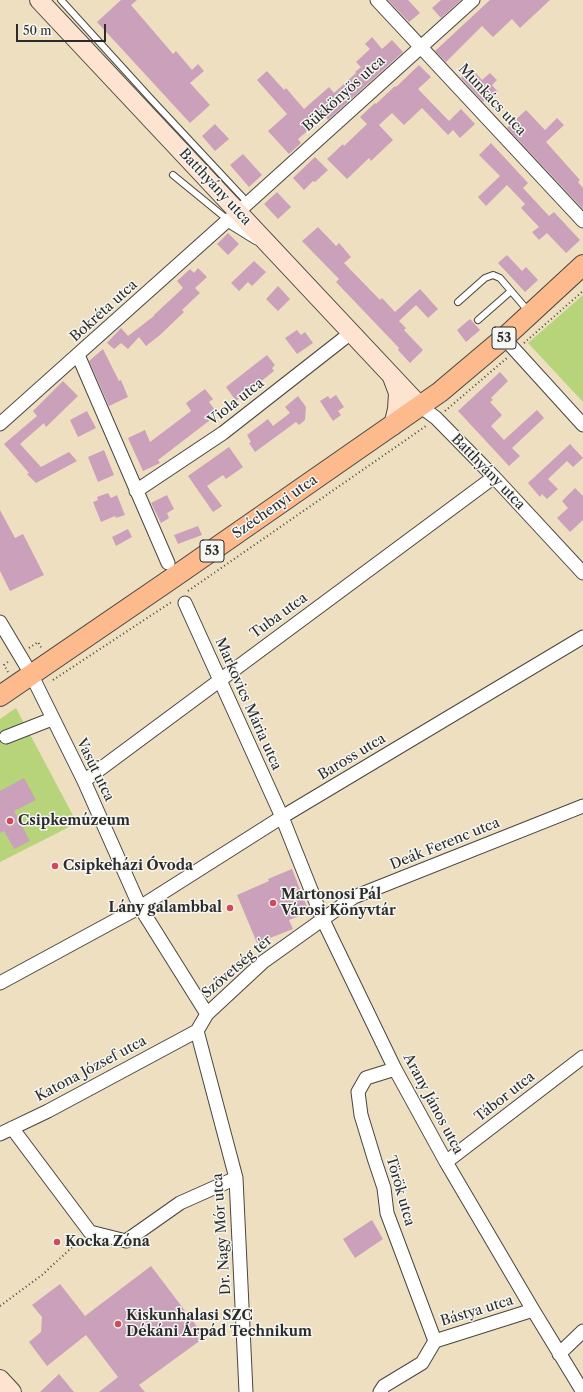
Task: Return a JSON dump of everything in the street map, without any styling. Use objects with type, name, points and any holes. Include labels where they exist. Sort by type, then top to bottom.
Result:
[{"type":"main road","name":"Batthyány utca","points":[[39,0],[420,406]]},
{"type":"main road","name":"53","points":[[420,406],[440,392],[504,338],[583,265]]},
{"type":"main road","name":"Batthyány utca","points":[[391,374],[398,393],[397,409],[393,426]]},
{"type":"main road","name":"Széchenyi utca","points":[[34,681],[168,582],[420,406]]},
{"type":"main road","name":"53","points":[[0,696],[34,681]]},
{"type":"main road","points":[[0,1379],[12,1392]]},
{"type":"street","name":"Munkács utca","points":[[377,0],[583,221]]},
{"type":"street","name":"Bükkönyös utca","points":[[238,212],[473,0]]},
{"type":"street","name":"Bokréta utca","points":[[0,424],[238,212]]},
{"type":"street","name":"Viola utca","points":[[136,491],[223,433],[352,332]]},
{"type":"street","points":[[504,338],[583,425]]},
{"type":"street","points":[[78,355],[168,563]]},
{"type":"street","name":"Batthyány utca","points":[[420,406],[436,418],[494,477],[583,573]]},
{"type":"street","name":"Tuba utca","points":[[84,781],[494,477]]},
{"type":"street","name":"Markovics Mária utca","points":[[180,601],[220,680],[282,817]]},
{"type":"street","name":"Vasút utca","points":[[0,622],[34,681],[84,781],[140,907],[207,1014]]},
{"type":"street","name":"Baross utca","points":[[0,983],[140,907],[282,817],[583,637]]},
{"type":"street","points":[[3,738],[52,719]]},
{"type":"street","name":"Deák Ferenc utca","points":[[323,920],[354,897],[583,806]]},
{"type":"street","name":"Arany János utca","points":[[282,817],[323,920],[396,1069],[446,1162],[583,1392]]},
{"type":"street","name":"Szövetség tér","points":[[197,1031],[207,1014],[263,962],[323,920]]},
{"type":"street","name":"Katona József utca","points":[[0,1134],[48,1111],[197,1031]]},
{"type":"street","name":"Dr. Nagy Mór utca","points":[[197,1031],[236,1178],[246,1392]]},
{"type":"street","name":"Tábor utca","points":[[446,1162],[583,1057]]},
{"type":"street","name":"Török utca","points":[[396,1069],[366,1078],[358,1092],[362,1115],[374,1161],[384,1188],[387,1213],[435,1341]]},
{"type":"street","points":[[12,1128],[90,1232],[126,1241],[180,1203],[236,1178]]},
{"type":"street","name":"Bástya utca","points":[[380,1392],[384,1386],[422,1363],[435,1341],[533,1310]]},
{"type":"street","points":[[560,1354],[583,1330]]},
{"type":"lane","points":[[61,0],[151,99],[238,212]]},
{"type":"lane","points":[[173,175],[238,212]]},
{"type":"lane","points":[[458,302],[485,278],[490,276],[498,277],[530,313]]},
{"type":"lane","points":[[478,320],[511,291]]},
{"type":"path","points":[[34,681],[59,677],[180,601]]},
{"type":"path","points":[[0,1306],[42,1275],[90,1232]]},
{"type":"green space","points":[[583,295],[583,402],[528,343]]},
{"type":"green space","points":[[16,708],[77,823],[0,862],[0,719]]},
{"type":"building","points":[[121,0],[137,0],[131,5],[173,54],[176,51],[192,70],[198,64],[204,71],[190,83],[210,105],[190,123],[97,22]]},
{"type":"building","points":[[388,0],[408,0],[420,13],[409,22]]},
{"type":"building","points":[[441,0],[461,0],[441,18],[432,8]]},
{"type":"building","points":[[490,0],[550,0],[520,28],[512,19],[493,37],[482,26],[446,62],[435,51]]},
{"type":"building","points":[[372,37],[382,49],[392,40],[403,52],[328,120],[325,116],[298,139],[301,143],[289,154],[268,131],[287,114],[257,80],[267,71],[284,90],[286,88],[304,109],[329,87],[334,93],[356,73],[355,72],[361,67],[356,62],[370,49],[365,44]]},
{"type":"building","points":[[419,65],[431,77],[418,89],[449,121],[461,109],[475,124],[460,138],[453,130],[448,135],[422,108],[404,125],[392,113],[379,125],[393,140],[371,161],[369,158],[347,179],[327,159],[343,144],[344,146],[367,124],[360,117],[395,86],[396,87]]},
{"type":"building","points":[[471,68],[482,80],[490,73],[497,80],[492,85],[498,92],[491,98],[489,96],[483,102],[461,78]]},
{"type":"building","points":[[526,110],[545,130],[557,118],[564,125],[546,142],[580,180],[578,182],[583,188],[583,209],[507,128]]},
{"type":"building","points":[[215,124],[229,139],[215,151],[202,136]]},
{"type":"building","points":[[491,143],[528,183],[523,188],[549,216],[554,212],[580,240],[566,253],[547,233],[539,240],[532,232],[539,227],[521,208],[525,204],[507,185],[486,206],[478,197],[500,176],[479,155]]},
{"type":"building","points":[[243,154],[262,175],[249,187],[230,165]]},
{"type":"building","points":[[315,157],[328,170],[304,190],[293,178]]},
{"type":"building","points":[[277,192],[291,207],[278,219],[264,204]]},
{"type":"building","points":[[318,227],[336,246],[339,243],[351,257],[344,263],[380,300],[382,298],[395,312],[420,289],[438,309],[428,318],[416,305],[399,321],[406,328],[404,330],[423,350],[410,363],[398,350],[399,348],[336,282],[339,279],[302,241]]},
{"type":"building","points":[[228,233],[239,244],[228,255],[217,244]]},
{"type":"building","points":[[507,255],[522,271],[526,267],[538,280],[525,292],[498,263]]},
{"type":"building","points":[[254,261],[266,272],[252,286],[248,282],[239,291],[231,283]]},
{"type":"building","points":[[198,268],[207,277],[195,288],[200,293],[182,310],[184,312],[160,335],[146,346],[139,337],[128,349],[121,343],[114,349],[107,343],[121,328],[128,336],[154,316],[183,288],[177,281],[190,269],[194,273]]},
{"type":"building","points":[[278,286],[290,299],[278,311],[266,299]]},
{"type":"building","points":[[470,319],[480,330],[466,342],[457,330]]},
{"type":"building","points":[[297,330],[301,335],[305,332],[313,343],[297,354],[285,338]]},
{"type":"building","points":[[103,349],[119,381],[121,380],[128,397],[109,406],[89,361]]},
{"type":"building","points":[[267,355],[275,365],[272,368],[274,371],[236,401],[226,387]]},
{"type":"building","points":[[500,372],[508,381],[491,398],[493,400],[490,402],[502,415],[491,426],[504,440],[537,410],[544,418],[512,448],[520,456],[509,466],[458,411]]},
{"type":"building","points":[[63,381],[78,396],[46,427],[44,423],[20,444],[41,467],[69,452],[77,461],[36,483],[27,474],[29,473],[4,444],[37,416],[33,411]]},
{"type":"building","points":[[205,389],[213,399],[209,402],[218,414],[158,460],[160,463],[143,471],[128,438],[145,430],[150,442],[191,411],[186,403]]},
{"type":"building","points":[[336,395],[344,407],[338,411],[341,415],[333,421],[320,401],[328,396],[330,399]]},
{"type":"building","points":[[298,396],[306,407],[305,420],[299,425],[296,422],[255,452],[249,443],[251,442],[247,435],[268,419],[273,426],[290,413],[285,407]]},
{"type":"building","points":[[87,411],[96,428],[78,437],[70,420]]},
{"type":"building","points":[[570,444],[583,458],[573,467],[567,461],[548,479],[558,489],[547,499],[542,494],[540,497],[528,483]]},
{"type":"building","points":[[229,447],[243,467],[226,479],[223,475],[207,486],[222,506],[213,512],[188,476]]},
{"type":"building","points":[[104,450],[114,475],[98,482],[88,457]]},
{"type":"building","points":[[575,488],[583,496],[583,520],[570,532],[557,518],[568,508],[562,501]]},
{"type":"building","points":[[108,493],[111,498],[117,495],[125,515],[116,518],[115,516],[101,522],[93,502],[98,500],[97,497]]},
{"type":"building","points":[[167,495],[174,509],[167,513],[169,518],[161,523],[151,503]]},
{"type":"building","points":[[0,510],[15,538],[23,534],[44,575],[10,591],[0,571]]},
{"type":"building","points":[[198,526],[202,535],[178,544],[174,535]]},
{"type":"building","points":[[128,529],[132,537],[116,546],[112,537]]},
{"type":"building","name":"Csipkemúzeum","points":[[24,778],[36,800],[14,811],[30,841],[14,849],[4,831],[0,833],[0,791]]},
{"type":"building","name":"Martonosi Pál Városi Könyvtár","points":[[292,869],[309,912],[289,920],[293,929],[257,943],[237,895],[269,881],[268,879]]},
{"type":"building","points":[[372,1220],[383,1239],[355,1258],[343,1239]]},
{"type":"building","name":"Kiskunhalasi SZC Dékáni Árpád Technikum","points":[[151,1266],[205,1337],[139,1385],[145,1392],[99,1392],[118,1377],[86,1335],[47,1366],[29,1342],[41,1332],[42,1317],[32,1305],[60,1284],[85,1316]]},
{"type":"building","points":[[59,1374],[74,1392],[40,1392]]},
{"type":"place","name":"Csipkemúzeum","points":[[10,821]]},
{"type":"place","name":"Csipkeházi Óvoda","points":[[55,866]]},
{"type":"place","name":"Martonosi Pál Városi Könyvtár","points":[[273,903]]},
{"type":"place","name":"Lány galambbal","points":[[230,908]]},
{"type":"place","name":"Kocka Zóna","points":[[57,1242]]},
{"type":"place","name":"Kiskunhalasi SZC Dékáni Árpád Technikum","points":[[118,1324]]}]
